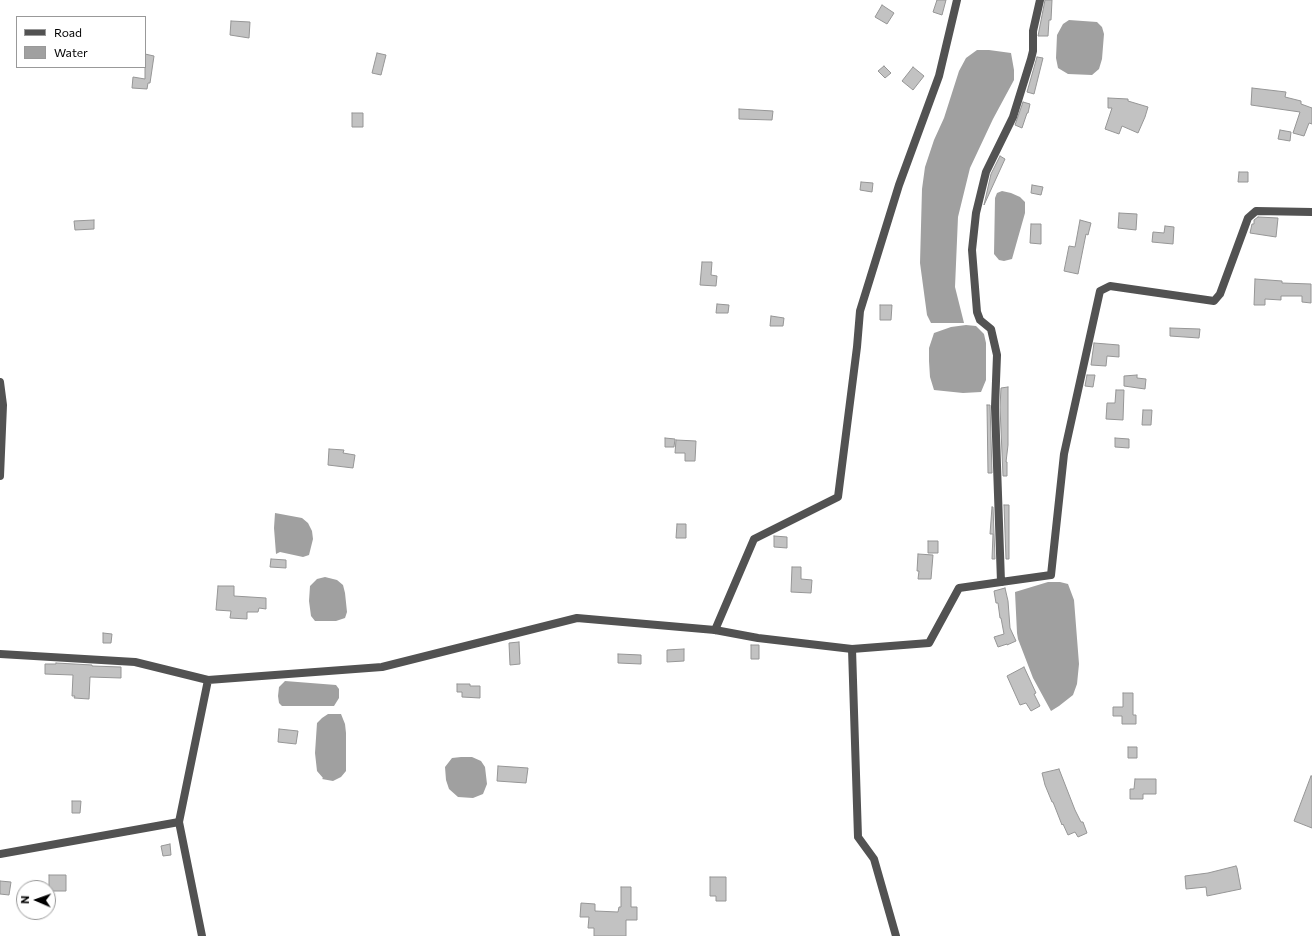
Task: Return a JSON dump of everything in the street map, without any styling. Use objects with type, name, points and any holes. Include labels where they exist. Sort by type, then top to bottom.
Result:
[{"type":"street","points":[[715,630],[754,539],[838,497],[857,347],[860,311],[899,185],[939,76],[957,0]]},
{"type":"street","points":[[1001,582],[995,408],[997,355],[991,329],[980,320],[977,312],[972,250],[976,213],[986,172],[1013,117],[1031,60],[1033,51],[1033,31],[1040,0]]},
{"type":"street","points":[[0,654],[135,662],[208,680],[382,667],[577,618],[715,630],[758,638],[852,649],[929,643],[958,588],[1051,575],[1064,454],[1100,291],[1110,286],[1214,301],[1220,294],[1248,218],[1256,211],[1312,212]]},
{"type":"street","points":[[0,382],[3,405],[0,476]]},
{"type":"street","points":[[852,649],[858,837],[874,859],[896,936]]},
{"type":"street","points":[[202,936],[179,822],[208,680]]},
{"type":"street","points":[[0,854],[179,822]]},
{"type":"water","points":[[1069,20],[1097,22],[1102,27],[1104,34],[1102,59],[1099,69],[1092,75],[1068,74],[1058,68],[1056,58],[1057,35],[1063,24]]},
{"type":"water","points":[[977,50],[1011,53],[1014,80],[993,119],[970,168],[958,217],[955,287],[964,323],[931,323],[927,315],[920,263],[922,189],[925,167],[934,140],[944,118],[959,71],[966,58]]},
{"type":"water","points":[[1002,191],[1020,197],[1025,202],[1025,213],[1012,259],[1004,261],[999,260],[994,254],[995,198],[997,193]]},
{"type":"water","points":[[966,325],[976,326],[984,334],[986,343],[986,380],[981,392],[963,393],[934,390],[930,377],[929,348],[934,333],[951,327]]},
{"type":"water","points":[[275,513],[302,518],[308,523],[312,531],[313,539],[309,555],[303,557],[280,552],[276,554],[274,528]]},
{"type":"water","points":[[325,577],[337,580],[343,585],[347,612],[345,618],[336,621],[315,621],[311,616],[309,601],[310,586],[317,579]]},
{"type":"water","points":[[1048,582],[1068,584],[1074,600],[1079,664],[1077,684],[1073,695],[1051,711],[1033,678],[1018,639],[1015,592]]},
{"type":"water","points":[[285,681],[336,685],[339,689],[339,698],[334,706],[282,706],[279,703],[279,687]]},
{"type":"water","points":[[328,714],[341,714],[345,724],[346,733],[346,771],[341,777],[333,781],[322,779],[323,778],[317,771],[315,753],[317,723]]},
{"type":"water","points":[[472,757],[481,761],[485,767],[487,784],[483,794],[473,798],[458,797],[449,789],[446,780],[445,767],[452,758]]},
{"type":"building","points":[[937,0],[946,0],[942,15],[933,12]]},
{"type":"building","points":[[1045,0],[1052,0],[1051,20],[1049,20],[1048,36],[1038,36]]},
{"type":"building","points":[[882,5],[894,13],[887,24],[875,17]]},
{"type":"building","points":[[231,21],[250,22],[249,38],[230,35]]},
{"type":"building","points":[[377,53],[386,55],[381,75],[372,73]]},
{"type":"building","points":[[146,54],[154,56],[150,83],[148,83],[147,89],[132,88],[133,77],[145,79]]},
{"type":"building","points":[[1037,57],[1043,58],[1034,94],[1027,92]]},
{"type":"building","points":[[884,66],[891,73],[885,78],[878,71]]},
{"type":"building","points":[[913,67],[924,76],[913,90],[902,81]]},
{"type":"building","points":[[1252,88],[1286,92],[1285,97],[1301,101],[1301,104],[1312,108],[1312,124],[1309,123],[1304,136],[1293,133],[1300,112],[1251,105]]},
{"type":"building","points":[[1108,98],[1128,99],[1128,101],[1148,107],[1138,133],[1122,126],[1119,134],[1105,129],[1112,108],[1108,108]]},
{"type":"building","points":[[1023,102],[1030,104],[1022,128],[1015,125]]},
{"type":"building","points":[[739,109],[773,111],[772,120],[739,119]]},
{"type":"building","points":[[352,113],[363,113],[363,127],[352,127]]},
{"type":"building","points":[[1280,130],[1291,132],[1290,141],[1278,139]]},
{"type":"building","points":[[1000,156],[1005,159],[984,205],[991,174]]},
{"type":"building","points":[[1239,172],[1248,172],[1248,182],[1238,182]]},
{"type":"building","points":[[861,182],[873,183],[872,192],[860,190]]},
{"type":"building","points":[[1032,185],[1043,187],[1041,195],[1031,193]]},
{"type":"building","points":[[1119,213],[1137,214],[1136,230],[1118,228]]},
{"type":"building","points":[[1258,217],[1278,218],[1276,237],[1250,233],[1254,220]]},
{"type":"building","points":[[94,220],[94,229],[75,230],[74,221]]},
{"type":"building","points":[[1080,220],[1091,223],[1088,235],[1086,234],[1078,274],[1064,271],[1069,246],[1075,247]]},
{"type":"building","points":[[1031,224],[1041,224],[1041,244],[1030,243]]},
{"type":"building","points":[[1165,226],[1174,227],[1173,244],[1152,242],[1153,232],[1164,233]]},
{"type":"building","points":[[702,262],[712,262],[711,275],[717,276],[716,286],[700,285]]},
{"type":"building","points":[[1255,279],[1282,281],[1282,283],[1311,284],[1311,303],[1302,302],[1302,296],[1281,296],[1281,300],[1265,299],[1265,305],[1254,305]]},
{"type":"building","points":[[717,304],[729,305],[728,313],[716,313]]},
{"type":"building","points":[[880,305],[892,305],[891,320],[880,320]]},
{"type":"building","points":[[771,316],[784,318],[783,326],[770,326]]},
{"type":"building","points":[[1170,328],[1200,329],[1199,338],[1170,336]]},
{"type":"building","points":[[1094,343],[1119,345],[1119,357],[1107,356],[1106,366],[1091,365]]},
{"type":"building","points":[[1087,375],[1095,375],[1093,387],[1085,386]]},
{"type":"building","points":[[1137,375],[1137,378],[1146,379],[1145,389],[1124,386],[1124,376]]},
{"type":"building","points":[[1008,387],[1007,476],[1003,476],[1000,407],[1001,388]]},
{"type":"building","points":[[1116,390],[1124,390],[1123,420],[1106,419],[1107,403],[1115,403]]},
{"type":"building","points":[[987,405],[990,405],[992,473],[988,473]]},
{"type":"building","points":[[1143,410],[1152,410],[1151,425],[1142,425]]},
{"type":"building","points":[[665,438],[675,439],[674,447],[665,447]]},
{"type":"building","points":[[1115,438],[1129,439],[1129,448],[1115,447]]},
{"type":"building","points":[[676,440],[696,441],[695,461],[685,461],[685,453],[675,453]]},
{"type":"building","points":[[329,449],[344,450],[343,453],[355,455],[353,468],[328,465]]},
{"type":"building","points":[[1004,505],[1009,505],[1009,559],[1006,559]]},
{"type":"building","points":[[992,507],[995,559],[992,559],[993,534],[990,534]]},
{"type":"building","points":[[677,524],[686,524],[686,538],[676,538]]},
{"type":"building","points":[[774,536],[787,537],[787,548],[774,547]]},
{"type":"building","points":[[928,541],[938,541],[938,553],[928,553]]},
{"type":"building","points":[[918,554],[933,555],[931,579],[918,579]]},
{"type":"building","points":[[271,559],[286,560],[286,568],[270,567]]},
{"type":"building","points":[[792,567],[801,567],[801,579],[812,580],[811,593],[791,592]]},
{"type":"building","points":[[218,586],[234,586],[234,596],[266,598],[266,609],[259,608],[258,612],[247,612],[247,619],[230,618],[231,611],[216,610]]},
{"type":"building","points":[[1005,588],[1008,601],[1010,628],[1016,641],[998,647],[994,637],[1004,634],[994,591]]},
{"type":"building","points":[[103,633],[112,634],[111,643],[103,643]]},
{"type":"building","points":[[519,642],[520,664],[510,665],[509,643]]},
{"type":"building","points":[[751,645],[759,645],[759,659],[751,659]]},
{"type":"building","points":[[684,649],[684,661],[667,662],[667,650]]},
{"type":"building","points":[[618,654],[641,655],[641,664],[618,663]]},
{"type":"building","points":[[56,663],[121,667],[121,678],[90,677],[89,699],[74,698],[75,696],[72,696],[73,675],[45,674],[45,664]]},
{"type":"building","points":[[1024,667],[1036,693],[1034,694],[1040,706],[1031,711],[1026,703],[1020,705],[1007,676]]},
{"type":"building","points":[[457,684],[480,686],[480,698],[462,697],[462,692],[457,692]]},
{"type":"building","points":[[1123,693],[1133,693],[1133,715],[1136,715],[1136,724],[1122,724],[1122,716],[1113,716],[1113,707],[1123,707]]},
{"type":"building","points":[[279,729],[298,731],[296,744],[278,742]]},
{"type":"building","points":[[1128,747],[1137,747],[1137,758],[1128,758]]},
{"type":"building","points":[[498,766],[528,768],[526,783],[497,781]]},
{"type":"building","points":[[1059,769],[1075,810],[1081,822],[1083,822],[1087,833],[1078,837],[1075,832],[1068,835],[1063,824],[1062,825],[1045,785],[1042,773]]},
{"type":"building","points":[[1312,776],[1312,828],[1294,821]]},
{"type":"building","points":[[1135,779],[1156,779],[1156,794],[1143,794],[1143,799],[1130,799],[1130,789],[1134,789]]},
{"type":"building","points":[[72,801],[81,801],[80,813],[72,813]]},
{"type":"building","points":[[170,844],[171,855],[163,856],[161,846]]},
{"type":"building","points":[[1236,866],[1241,889],[1207,896],[1206,887],[1186,889],[1185,876],[1208,873]]},
{"type":"building","points":[[49,875],[66,875],[66,891],[56,891],[56,880],[49,880]]},
{"type":"building","points":[[710,877],[726,877],[726,901],[716,901],[716,896],[710,896]]},
{"type":"building","points":[[0,881],[11,882],[9,895],[0,894]]},
{"type":"building","points":[[621,887],[631,887],[631,907],[637,907],[637,920],[626,920],[626,936],[594,936],[594,928],[588,928],[589,917],[580,917],[581,903],[595,904],[595,911],[618,912],[619,907],[621,907]]}]
